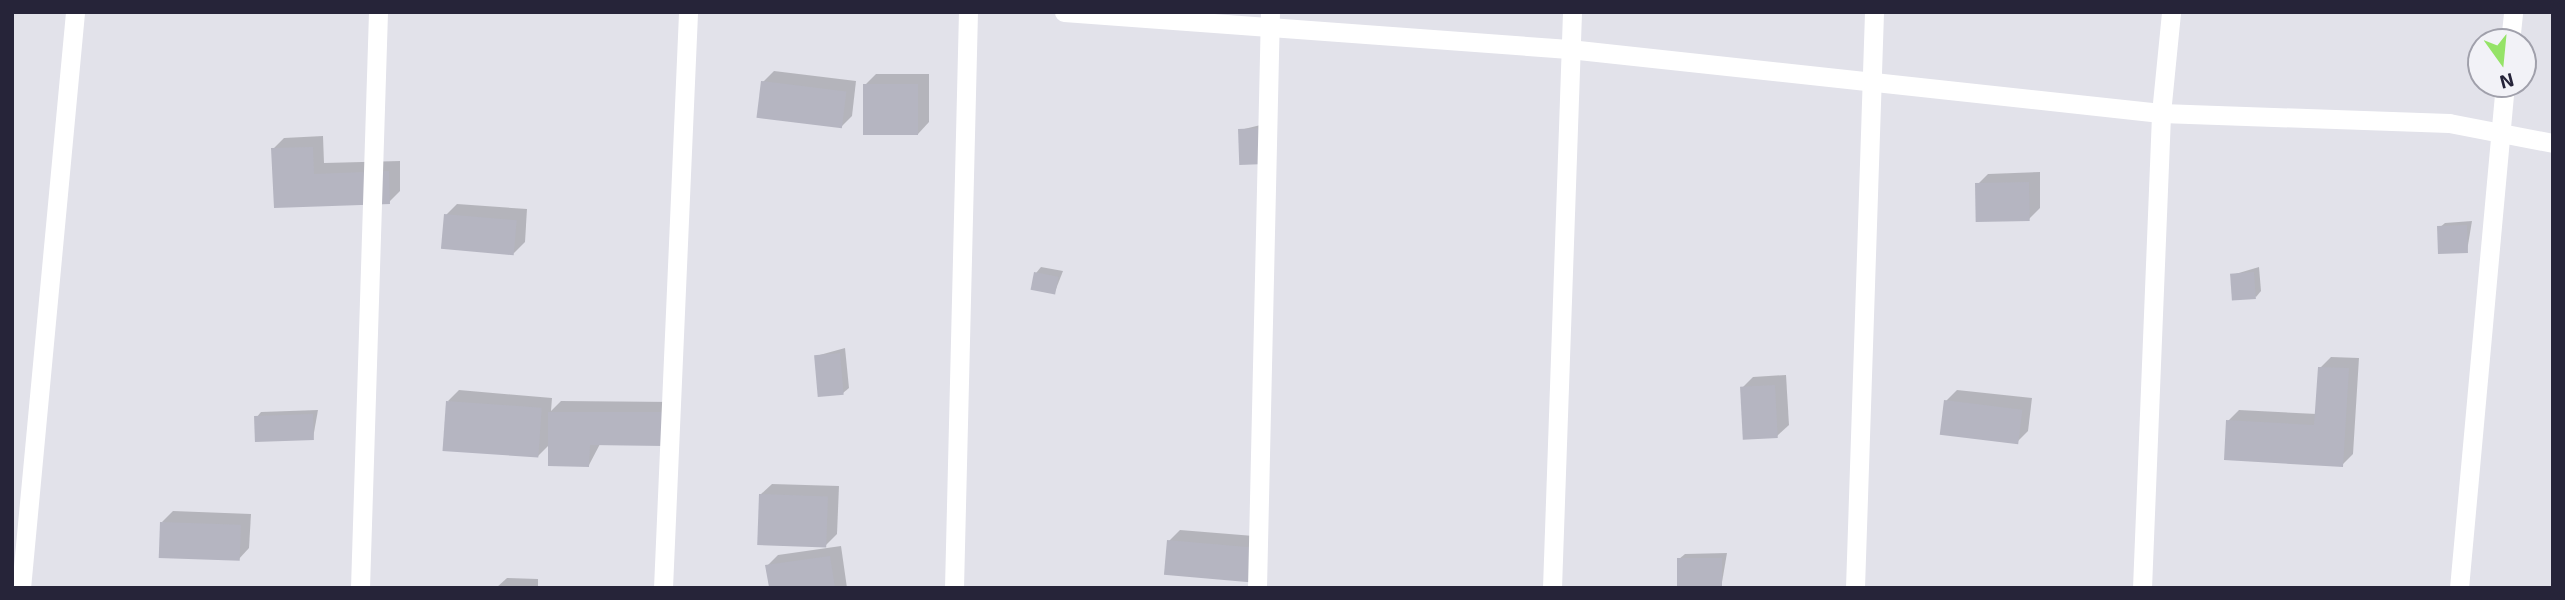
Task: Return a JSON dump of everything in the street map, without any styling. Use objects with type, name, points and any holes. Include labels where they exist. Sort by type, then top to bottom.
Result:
[{"type":"street","points":[[21,588],[75,12]]},
{"type":"street","points":[[360,588],[378,12]]},
{"type":"street","points":[[663,588],[688,12]]},
{"type":"street","points":[[954,588],[968,12]]},
{"type":"street","points":[[1064,12],[1269,18],[1569,49],[1868,86],[2161,113],[2449,123],[2500,135],[2553,143]]},
{"type":"street","points":[[1552,588],[1572,12]]},
{"type":"street","points":[[1855,588],[1868,86],[1874,12]]},
{"type":"street","points":[[2142,588],[2161,113],[2171,12]]},
{"type":"street","points":[[1257,588],[1269,18]]},
{"type":"street","points":[[2459,588],[2504,98]]},
{"type":"building","points":[[761,81],[846,91],[842,128],[756,118]]},
{"type":"building","points":[[863,84],[918,84],[918,135],[863,135]]},
{"type":"building","points":[[1264,128],[1265,164],[1239,165],[1238,129]]},
{"type":"building","points":[[313,147],[314,174],[389,171],[390,204],[274,208],[271,148]]},
{"type":"building","points":[[2029,182],[2030,221],[1976,222],[1975,183]]},
{"type":"building","points":[[444,214],[517,220],[514,255],[441,249]]},
{"type":"building","points":[[2467,225],[2468,253],[2438,254],[2437,226]]},
{"type":"building","points":[[1034,272],[1059,277],[1055,294],[1031,290]]},
{"type":"building","points":[[2254,272],[2256,299],[2232,301],[2230,274]]},
{"type":"building","points":[[840,353],[844,395],[818,397],[814,355]]},
{"type":"building","points":[[2318,367],[2349,368],[2343,467],[2224,460],[2226,420],[2314,425]]},
{"type":"building","points":[[1775,385],[1778,438],[1743,440],[1740,387]]},
{"type":"building","points":[[1944,400],[2022,410],[2018,444],[1940,435]]},
{"type":"building","points":[[446,401],[542,408],[538,458],[443,451]]},
{"type":"building","points":[[548,412],[665,412],[664,446],[590,445],[589,467],[548,466]]},
{"type":"building","points":[[313,414],[314,440],[255,442],[254,416]]},
{"type":"building","points":[[759,494],[828,496],[826,547],[757,545]]},
{"type":"building","points":[[160,522],[241,525],[240,561],[159,558]]},
{"type":"building","points":[[1167,540],[1256,548],[1253,583],[1164,575]]},
{"type":"building","points":[[830,556],[835,588],[769,587],[765,565]]},
{"type":"building","points":[[1677,558],[1722,558],[1722,588],[1677,588]]}]
